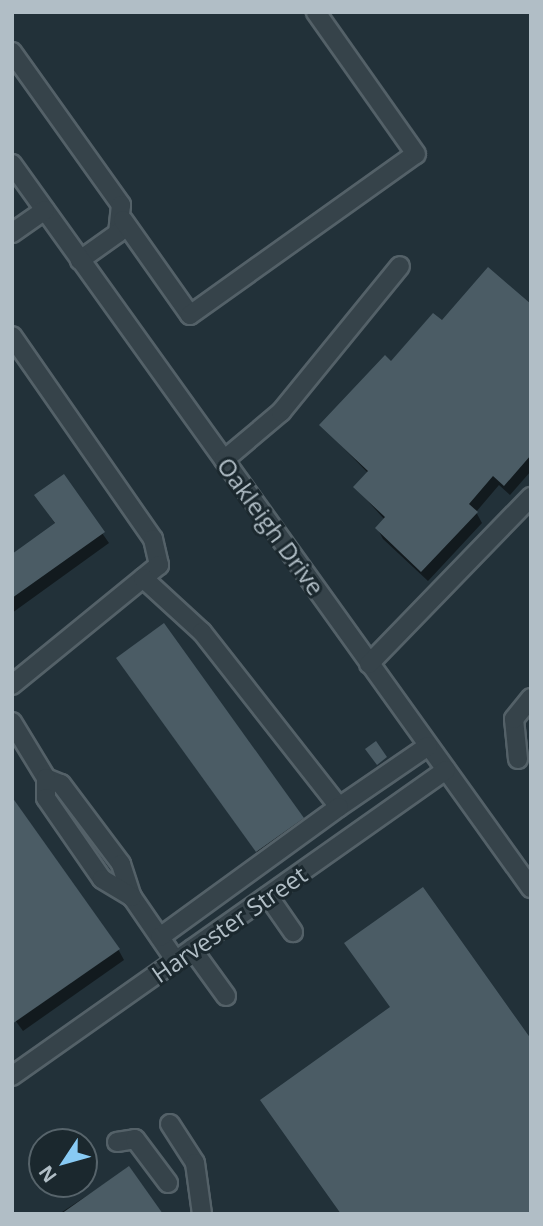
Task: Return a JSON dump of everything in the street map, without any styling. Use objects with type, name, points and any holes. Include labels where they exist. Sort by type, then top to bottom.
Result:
[{"type":"street","points":[[12,52],[121,205],[123,220],[190,315],[416,154],[316,12]]},
{"type":"street","name":"Oakleigh Drive","points":[[12,164],[531,888]]},
{"type":"street","points":[[12,233],[45,211]]},
{"type":"street","points":[[80,260],[118,233],[123,220]]},
{"type":"street","points":[[224,460],[281,412],[400,267]]},
{"type":"street","points":[[12,336],[153,539],[159,565],[12,685]]},
{"type":"street","points":[[369,664],[531,497]]},
{"type":"street","points":[[143,578],[202,632],[339,807]]},
{"type":"street","points":[[518,759],[514,719],[531,698]]},
{"type":"street","points":[[12,722],[46,778],[46,798],[102,879],[132,897],[176,961]]},
{"type":"street","points":[[160,937],[428,746]]},
{"type":"street","name":"Harvester Street","points":[[14,1072],[446,771]]},
{"type":"street","points":[[268,896],[292,932]]},
{"type":"street","points":[[192,949],[226,996]]},
{"type":"street","points":[[170,1124],[195,1163],[202,1214]]},
{"type":"street","points":[[117,1142],[135,1139],[168,1183]]},
{"type":"building","points":[[488,267],[531,304],[531,455],[504,486],[493,476],[469,504],[478,512],[421,572],[375,528],[385,517],[353,487],[368,471],[319,425],[385,355],[391,361],[433,313],[442,320]]},
{"type":"building","points":[[64,474],[105,532],[12,598],[12,554],[55,523],[34,495]]},
{"type":"building","points":[[164,623],[304,818],[256,852],[116,658]]},
{"type":"building","points":[[376,741],[387,757],[377,765],[365,749]]},
{"type":"building","points":[[12,797],[120,949],[12,1024]]},
{"type":"building","points":[[423,887],[531,1039],[531,1214],[341,1214],[260,1100],[390,1007],[344,943]]},
{"type":"building","points":[[129,1166],[163,1214],[61,1214],[84,1198],[98,1198],[98,1188]]}]
